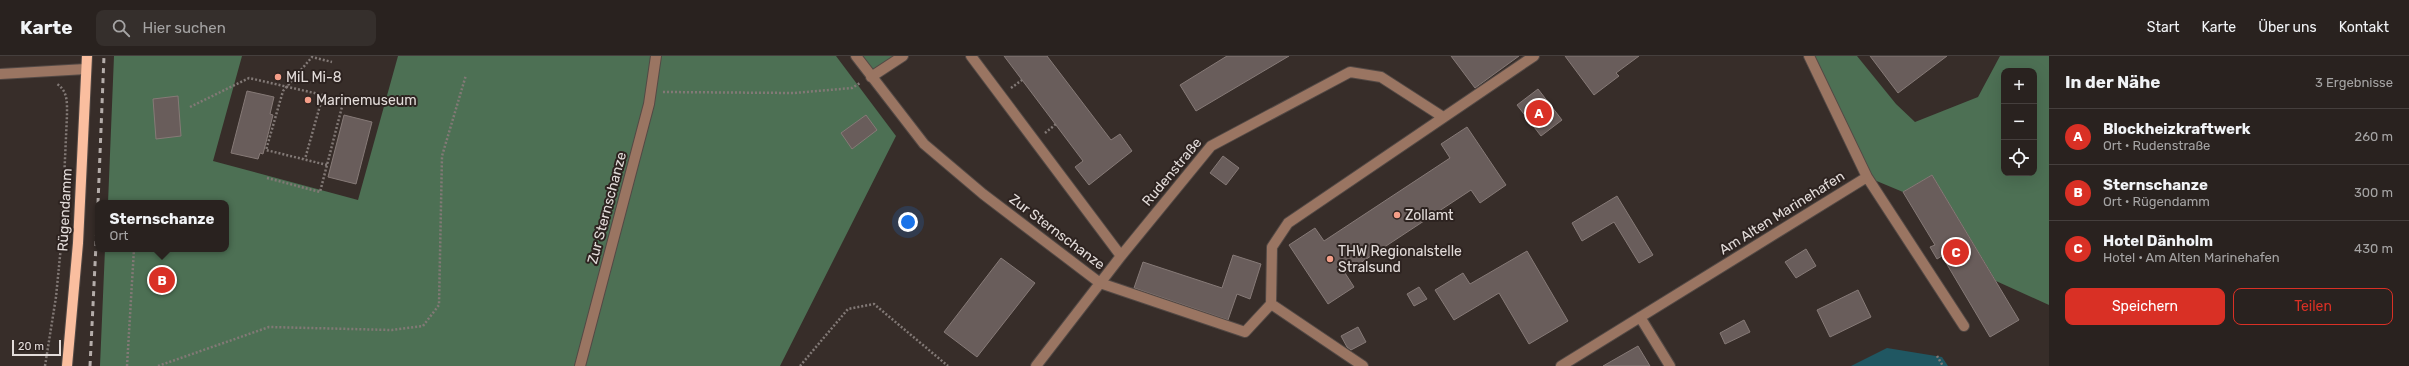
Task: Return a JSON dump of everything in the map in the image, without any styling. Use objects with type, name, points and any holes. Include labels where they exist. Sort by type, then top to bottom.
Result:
[{"type":"main road","name":"Rügendamm","points":[[67,366],[78,244],[87,56]]},
{"type":"street","name":"Zur Sternschanze","points":[[580,366],[650,92],[656,56]]},
{"type":"street","name":"Zur Sternschanze","points":[[856,56],[924,144],[983,194],[1100,283],[1245,332],[1271,304]]},
{"type":"street","points":[[871,77],[903,56]]},
{"type":"street","name":"Zur Sternschanze","points":[[971,56],[1121,256]]},
{"type":"street","points":[[1809,56],[1867,177]]},
{"type":"street","points":[[1363,366],[1271,304],[1272,247],[1288,223],[1530,57]]},
{"type":"street","points":[[0,74],[86,69]]},
{"type":"street","name":"Rudenstraße","points":[[1036,366],[1121,256],[1211,146],[1350,72],[1380,77],[1442,117]]},
{"type":"street","name":"Am Alten Marinehafen","points":[[1561,366],[1867,177],[1964,326]]},
{"type":"street","points":[[1640,317],[1670,366]]},
{"type":"path","points":[[327,165],[266,150],[283,91],[312,57],[332,62]]},
{"type":"path","points":[[45,366],[56,297],[59,261],[67,98],[64,92],[53,82],[52,71]]},
{"type":"path","points":[[158,366],[269,327],[392,330],[423,326],[439,304],[442,156],[466,75]]},
{"type":"path","points":[[650,92],[794,93],[852,88],[871,77]]},
{"type":"path","points":[[190,107],[249,78],[323,95],[305,159]]},
{"type":"path","points":[[267,178],[320,192],[344,99]]},
{"type":"path","points":[[127,366],[134,252]]},
{"type":"path","points":[[800,366],[848,309],[874,304],[948,366]]},
{"type":"path","points":[[1937,356],[1943,366]]},
{"type":"green space","points":[[114,56],[242,56],[213,161],[358,200],[398,56],[836,56],[896,136],[780,366],[100,366],[105,252],[229,252],[229,200],[108,200]]},
{"type":"green space","points":[[856,56],[903,56],[871,77]]},
{"type":"green space","points":[[1809,56],[1857,56],[1896,104],[1915,122],[1978,97],[2000,56],[2049,56],[2049,305],[1996,281],[1932,175],[1903,192],[1867,177]]},
{"type":"water","points":[[1887,348],[1942,357],[1948,366],[1851,366]]},
{"type":"building","points":[[1004,56],[1047,56],[1111,140],[1120,134],[1132,151],[1089,185],[1075,167],[1083,161]]},
{"type":"building","points":[[1227,56],[1289,56],[1196,111],[1180,85]]},
{"type":"building","points":[[1451,56],[1519,56],[1475,88]]},
{"type":"building","points":[[1565,56],[1639,56],[1616,73],[1619,76],[1594,95]]},
{"type":"building","points":[[1870,56],[1947,56],[1898,93]]},
{"type":"building","points":[[1538,89],[1562,120],[1541,136],[1517,105]]},
{"type":"building","points":[[247,91],[274,97],[270,114],[273,115],[263,154],[260,153],[258,159],[231,153]]},
{"type":"building","points":[[178,96],[181,136],[156,139],[153,99]]},
{"type":"building","points":[[344,115],[372,122],[356,184],[328,177]]},
{"type":"building","points":[[866,115],[877,130],[852,149],[841,133]]},
{"type":"building","points":[[1467,127],[1506,185],[1480,203],[1471,190],[1345,273],[1354,287],[1328,304],[1289,245],[1315,228],[1324,241],[1450,158],[1441,144]]},
{"type":"building","points":[[1223,156],[1239,168],[1226,185],[1210,173]]},
{"type":"building","points":[[1932,175],[2019,320],[1990,337],[1942,256],[1937,259],[1930,247],[1935,245],[1903,192]]},
{"type":"building","points":[[1617,196],[1653,255],[1639,263],[1614,222],[1582,241],[1572,223]]},
{"type":"building","points":[[1806,249],[1816,266],[1796,278],[1785,262]]},
{"type":"building","points":[[1527,251],[1568,321],[1529,344],[1499,293],[1454,320],[1435,290],[1463,273],[1470,284]]},
{"type":"building","points":[[1233,255],[1261,264],[1250,299],[1237,294],[1228,320],[1134,288],[1143,262],[1222,288]]},
{"type":"building","points":[[1001,258],[1035,283],[977,357],[944,332]]},
{"type":"building","points":[[1419,287],[1427,299],[1414,306],[1407,294]]},
{"type":"building","points":[[1858,290],[1871,317],[1830,337],[1817,310]]},
{"type":"building","points":[[1744,320],[1750,332],[1725,344],[1720,333]]},
{"type":"building","points":[[1358,327],[1366,342],[1351,350],[1347,347],[1341,336]]},
{"type":"building","points":[[1638,346],[1650,366],[1603,366]]},
{"type":"railway","points":[[98,200],[104,56]]},
{"type":"railway","points":[[90,366],[96,252]]},
{"type":"place","name":"MiL Mi-8","points":[[278,77]]},
{"type":"place","name":"Marinemuseum","points":[[308,100]]},
{"type":"place","name":"Blockheizkraftwerk","points":[[1539,113]]},
{"type":"place","name":"Zollamt","points":[[1397,215]]},
{"type":"place","name":"Hotel Dänholm","points":[[1956,252]]},
{"type":"place","name":"THW Regionalstelle Stralsund","points":[[1330,259]]},
{"type":"place","name":"Sternschanze","points":[[162,280]]}]
